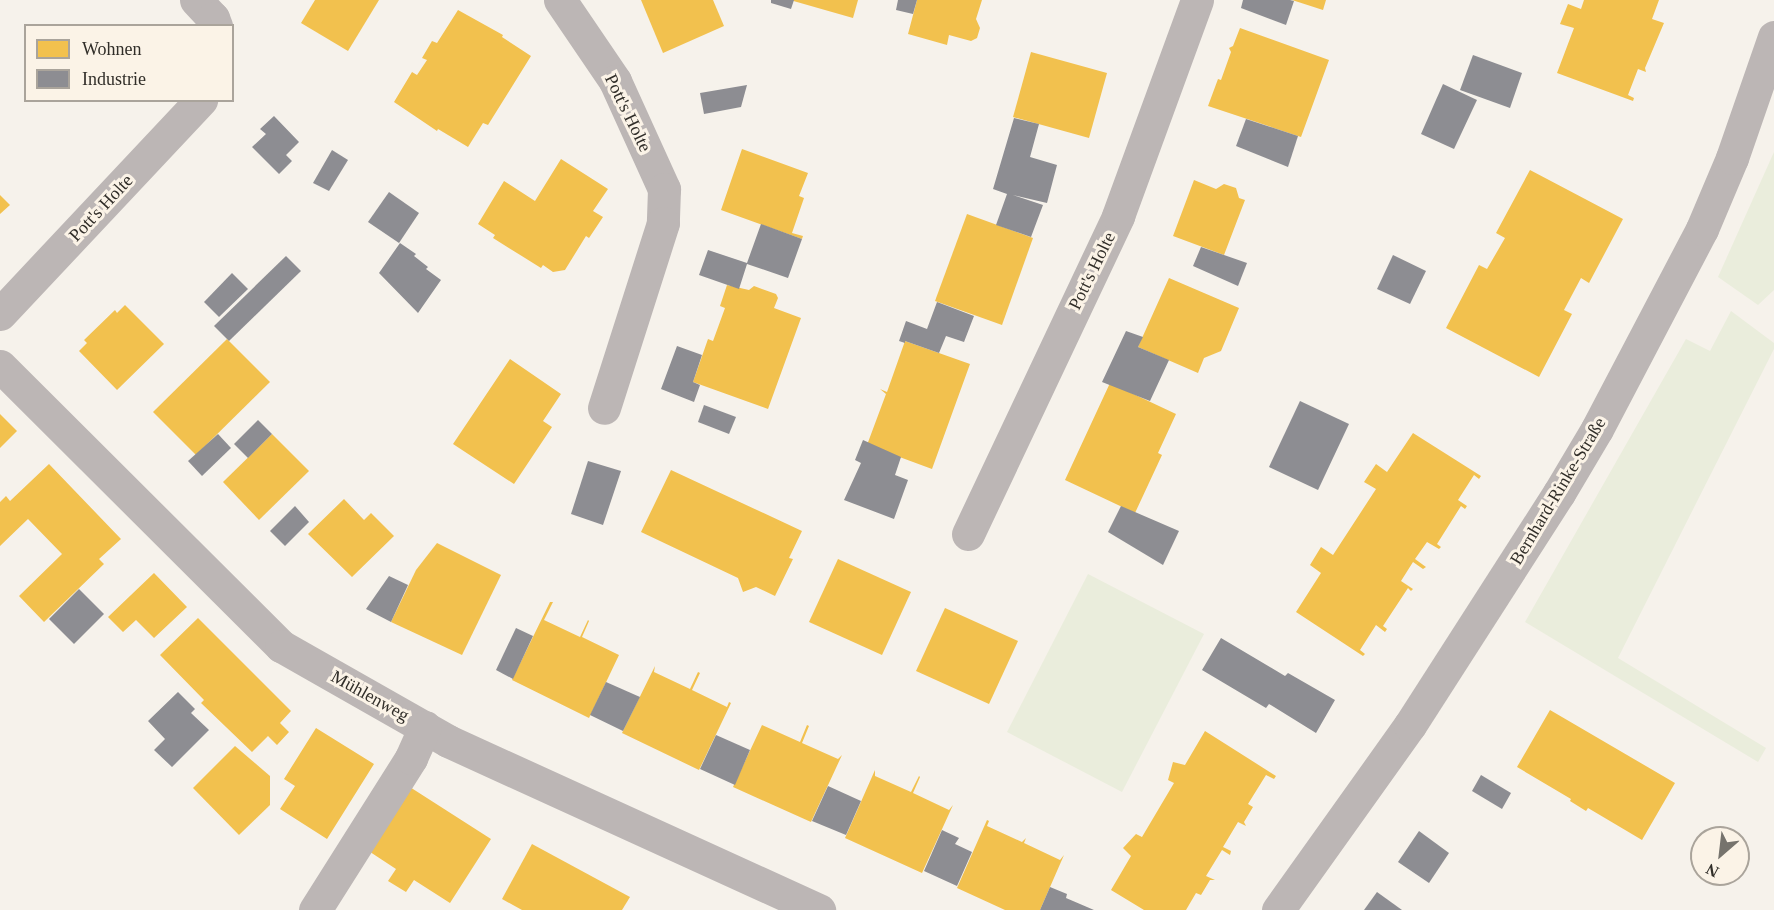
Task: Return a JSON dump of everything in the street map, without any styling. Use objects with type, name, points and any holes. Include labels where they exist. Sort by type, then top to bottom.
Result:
[{"type":"street","name":"Pott's Holte","points":[[560,0],[615,81],[664,189],[663,224],[604,408]]},
{"type":"street","name":"Pott's Holte","points":[[968,534],[1118,216],[1197,0]]},
{"type":"street","name":"Bernhard-Rinke-Straße","points":[[1278,910],[1410,725],[1559,493],[1597,429],[1702,229],[1732,158],[1774,37]]},
{"type":"street","name":"Pott's Holte","points":[[0,314],[199,102]]},
{"type":"street","name":"Mühlenweg","points":[[0,366],[281,646],[448,741],[819,910]]},
{"type":"street","points":[[315,910],[411,758],[425,727]]},
{"type":"green space","points":[[1774,152],[1774,290],[1758,305],[1718,277]]},
{"type":"green space","points":[[1731,311],[1774,343],[1774,349],[1618,658],[1766,748],[1758,762],[1525,622],[1686,339],[1710,351]]},
{"type":"green space","points":[[1088,574],[1204,634],[1122,792],[1007,732]]},
{"type":"building: Wohnen","points":[[315,0],[379,0],[348,51],[301,23]]},
{"type":"building: Wohnen","points":[[641,0],[713,0],[724,26],[663,53]]},
{"type":"building: Wohnen","points":[[790,0],[858,0],[853,18]]},
{"type":"building: Wohnen","points":[[917,0],[982,0],[976,19],[980,28],[977,38],[971,41],[949,35],[947,45],[908,34]]},
{"type":"building: Wohnen","points":[[1292,0],[1326,0],[1323,10]]},
{"type":"building: Wohnen","points":[[1584,0],[1659,0],[1652,19],[1664,23],[1645,68],[1646,72],[1638,69],[1628,95],[1634,98],[1633,101],[1557,73],[1574,28],[1560,24],[1568,4],[1581,9]]},
{"type":"building: Wohnen","points":[[458,10],[503,35],[502,37],[531,56],[488,125],[483,123],[468,147],[438,129],[437,131],[394,102],[412,72],[417,75],[427,60],[422,58],[432,41],[437,43]]},
{"type":"building: Wohnen","points":[[1240,28],[1329,60],[1301,137],[1208,106],[1218,79],[1221,80],[1231,52],[1229,48],[1233,46]]},
{"type":"building: Wohnen","points":[[1031,52],[1107,73],[1089,138],[1013,117]]},
{"type":"building: Wohnen","points":[[742,149],[808,173],[799,196],[804,198],[792,233],[803,236],[802,239],[721,210]]},
{"type":"building: Wohnen","points":[[561,159],[608,189],[593,211],[603,217],[589,238],[586,236],[565,270],[553,272],[543,265],[541,268],[493,238],[495,235],[478,224],[504,181],[535,201]]},
{"type":"building: Wohnen","points":[[1530,170],[1623,219],[1589,283],[1581,278],[1564,310],[1572,314],[1539,377],[1446,328],[1479,265],[1487,269],[1505,238],[1496,233]]},
{"type":"building: Wohnen","points":[[1194,180],[1216,189],[1224,184],[1236,188],[1239,198],[1245,200],[1224,255],[1173,236]]},
{"type":"building: Wohnen","points":[[0,195],[10,205],[0,214]]},
{"type":"building: Wohnen","points":[[967,214],[1033,238],[1002,325],[935,301]]},
{"type":"building: Wohnen","points":[[1169,278],[1239,308],[1221,351],[1204,358],[1198,373],[1138,347]]},
{"type":"building: Wohnen","points":[[727,285],[749,290],[754,286],[776,294],[778,298],[774,308],[801,318],[768,409],[693,382],[708,339],[713,341],[725,308],[720,306]]},
{"type":"building: Wohnen","points":[[125,305],[164,344],[117,390],[79,351],[87,343],[84,340],[115,310],[117,313]]},
{"type":"building: Wohnen","points":[[227,339],[270,382],[196,455],[153,412]]},
{"type":"building: Wohnen","points":[[905,341],[970,364],[932,469],[867,445],[886,394],[880,389],[887,392]]},
{"type":"building: Wohnen","points":[[510,359],[561,394],[543,421],[552,427],[514,484],[453,444]]},
{"type":"building: Wohnen","points":[[1110,383],[1176,414],[1158,453],[1162,455],[1135,513],[1065,480]]},
{"type":"building: Wohnen","points":[[0,414],[17,431],[0,448]]},
{"type":"building: Wohnen","points":[[1413,433],[1481,476],[1479,479],[1474,475],[1458,500],[1467,506],[1465,509],[1461,506],[1437,544],[1441,547],[1439,549],[1427,542],[1415,559],[1426,567],[1423,569],[1413,562],[1401,581],[1413,589],[1411,591],[1408,588],[1383,626],[1387,629],[1385,632],[1376,625],[1360,650],[1365,654],[1363,656],[1296,612],[1321,573],[1310,565],[1321,547],[1333,555],[1376,489],[1364,482],[1376,464],[1387,472]]},
{"type":"building: Wohnen","points":[[272,434],[309,471],[259,520],[223,482]]},
{"type":"building: Wohnen","points":[[49,464],[121,539],[99,559],[104,564],[44,622],[19,596],[62,554],[28,519],[0,546],[0,502],[6,496],[10,501]]},
{"type":"building: Wohnen","points":[[671,470],[802,531],[789,558],[793,559],[775,596],[756,587],[743,592],[738,578],[641,532]]},
{"type":"building: Wohnen","points":[[344,499],[364,520],[371,513],[394,536],[352,577],[308,534]]},
{"type":"building: Wohnen","points":[[437,543],[501,575],[462,655],[391,622],[416,570]]},
{"type":"building: Wohnen","points":[[838,559],[911,592],[882,655],[809,622]]},
{"type":"building: Wohnen","points":[[154,573],[187,607],[154,638],[136,620],[123,632],[108,617]]},
{"type":"building: Wohnen","points":[[550,602],[553,602],[544,620],[580,637],[588,620],[582,637],[619,655],[589,718],[512,680]]},
{"type":"building: Wohnen","points":[[945,608],[1018,641],[989,704],[916,671]]},
{"type":"building: Wohnen","points":[[198,618],[291,711],[280,723],[289,732],[277,745],[268,736],[252,752],[201,703],[204,700],[160,655]]},
{"type":"building: Wohnen","points":[[655,666],[654,672],[690,689],[698,672],[700,673],[692,690],[727,707],[729,702],[731,703],[699,770],[622,733]]},
{"type":"building: Wohnen","points":[[1550,710],[1675,783],[1642,840],[1588,808],[1586,811],[1570,801],[1571,799],[1517,767]]},
{"type":"building: Wohnen","points":[[762,725],[800,742],[807,725],[809,726],[802,743],[838,759],[842,755],[811,822],[733,787]]},
{"type":"building: Wohnen","points":[[316,728],[374,764],[327,839],[280,809],[295,786],[284,779]]},
{"type":"building: Wohnen","points":[[1205,731],[1276,776],[1274,779],[1266,775],[1248,804],[1253,807],[1244,822],[1246,826],[1238,822],[1223,847],[1231,851],[1230,855],[1222,850],[1206,876],[1215,880],[1210,880],[1201,895],[1196,893],[1186,910],[1144,910],[1111,890],[1131,856],[1123,848],[1136,834],[1142,837],[1174,783],[1168,780],[1173,762],[1185,765]]},
{"type":"building: Wohnen","points":[[235,746],[270,776],[270,805],[239,835],[193,788]]},
{"type":"building: Wohnen","points":[[875,770],[875,776],[911,792],[919,776],[913,793],[949,810],[953,805],[922,873],[845,838]]},
{"type":"building: Wohnen","points":[[402,782],[491,839],[450,903],[414,880],[406,892],[388,881],[396,869],[361,846]]},
{"type":"building: Wohnen","points":[[987,820],[989,821],[987,826],[1022,842],[1026,838],[1024,843],[1060,860],[1064,855],[1040,910],[1005,910],[957,888]]},
{"type":"building: Wohnen","points":[[532,844],[630,897],[622,910],[522,910],[502,899]]},
{"type":"building: Industrie","points":[[771,0],[794,0],[791,9],[771,3]]},
{"type":"building: Industrie","points":[[898,0],[917,0],[913,14],[896,10]]},
{"type":"building: Industrie","points":[[1243,0],[1294,1],[1286,25],[1241,8]]},
{"type":"building: Industrie","points":[[1473,55],[1522,73],[1510,108],[1460,90]]},
{"type":"building: Industrie","points":[[1443,84],[1477,100],[1454,149],[1421,134]]},
{"type":"building: Industrie","points":[[747,85],[741,107],[704,114],[700,93]]},
{"type":"building: Industrie","points":[[274,116],[299,142],[286,155],[292,161],[279,174],[252,147],[266,134],[260,129]]},
{"type":"building: Industrie","points":[[1014,118],[1039,124],[1030,157],[1057,165],[1047,203],[1013,195],[1043,205],[1031,237],[996,225],[1007,194],[993,189]]},
{"type":"building: Industrie","points":[[1246,119],[1298,136],[1288,167],[1236,146]]},
{"type":"building: Industrie","points":[[332,150],[348,160],[329,191],[313,183]]},
{"type":"building: Industrie","points":[[389,192],[419,213],[399,243],[368,222]]},
{"type":"building: Industrie","points":[[761,224],[802,239],[788,278],[747,264],[739,289],[699,275],[708,250],[747,263]]},
{"type":"building: Industrie","points":[[400,243],[416,254],[414,256],[428,267],[426,269],[441,280],[418,313],[379,273]]},
{"type":"building: Industrie","points":[[1201,247],[1247,263],[1238,286],[1193,266]]},
{"type":"building: Industrie","points":[[1393,255],[1426,271],[1410,304],[1377,289]]},
{"type":"building: Industrie","points":[[286,256],[301,271],[229,341],[214,326]]},
{"type":"building: Industrie","points":[[232,273],[248,289],[219,317],[204,302]]},
{"type":"building: Industrie","points":[[937,302],[974,316],[964,342],[946,336],[939,353],[899,341],[906,321],[927,329]]},
{"type":"building: Industrie","points":[[1126,331],[1143,337],[1138,347],[1169,360],[1150,401],[1102,382]]},
{"type":"building: Industrie","points":[[677,346],[702,355],[693,382],[700,385],[694,402],[661,389]]},
{"type":"building: Industrie","points":[[1300,401],[1349,424],[1318,490],[1269,467]]},
{"type":"building: Industrie","points":[[704,405],[736,417],[729,434],[698,422]]},
{"type":"building: Industrie","points":[[258,420],[272,434],[248,458],[234,444]]},
{"type":"building: Industrie","points":[[218,434],[231,448],[202,476],[188,461]]},
{"type":"building: Industrie","points":[[863,440],[901,457],[895,475],[908,480],[894,519],[844,500],[861,463],[855,460]]},
{"type":"building: Industrie","points":[[588,461],[621,471],[603,525],[571,514]]},
{"type":"building: Industrie","points":[[295,506],[309,522],[285,546],[270,531]]},
{"type":"building: Industrie","points":[[1121,506],[1179,531],[1163,565],[1108,532]]},
{"type":"building: Industrie","points":[[389,576],[408,585],[391,622],[366,609]]},
{"type":"building: Industrie","points":[[79,589],[104,614],[74,644],[49,619]]},
{"type":"building: Industrie","points":[[516,628],[533,636],[513,679],[496,670]]},
{"type":"building: Industrie","points":[[1221,638],[1285,676],[1288,673],[1335,700],[1316,733],[1269,704],[1266,708],[1202,670]]},
{"type":"building: Industrie","points":[[606,682],[640,697],[623,731],[590,715]]},
{"type":"building: Industrie","points":[[178,692],[195,709],[191,713],[209,730],[172,767],[154,750],[165,739],[148,721]]},
{"type":"building: Industrie","points":[[716,735],[750,750],[735,785],[700,769]]},
{"type":"building: Industrie","points":[[1481,775],[1511,793],[1502,809],[1472,791]]},
{"type":"building: Industrie","points":[[828,786],[861,801],[846,835],[812,821]]},
{"type":"building: Industrie","points":[[942,830],[959,838],[955,844],[972,852],[957,886],[924,871]]},
{"type":"building: Industrie","points":[[1419,831],[1449,853],[1429,883],[1398,862]]},
{"type":"building: Industrie","points":[[1050,887],[1067,894],[1066,898],[1094,910],[1040,910]]},
{"type":"building: Industrie","points":[[1377,892],[1402,910],[1364,910]]}]
